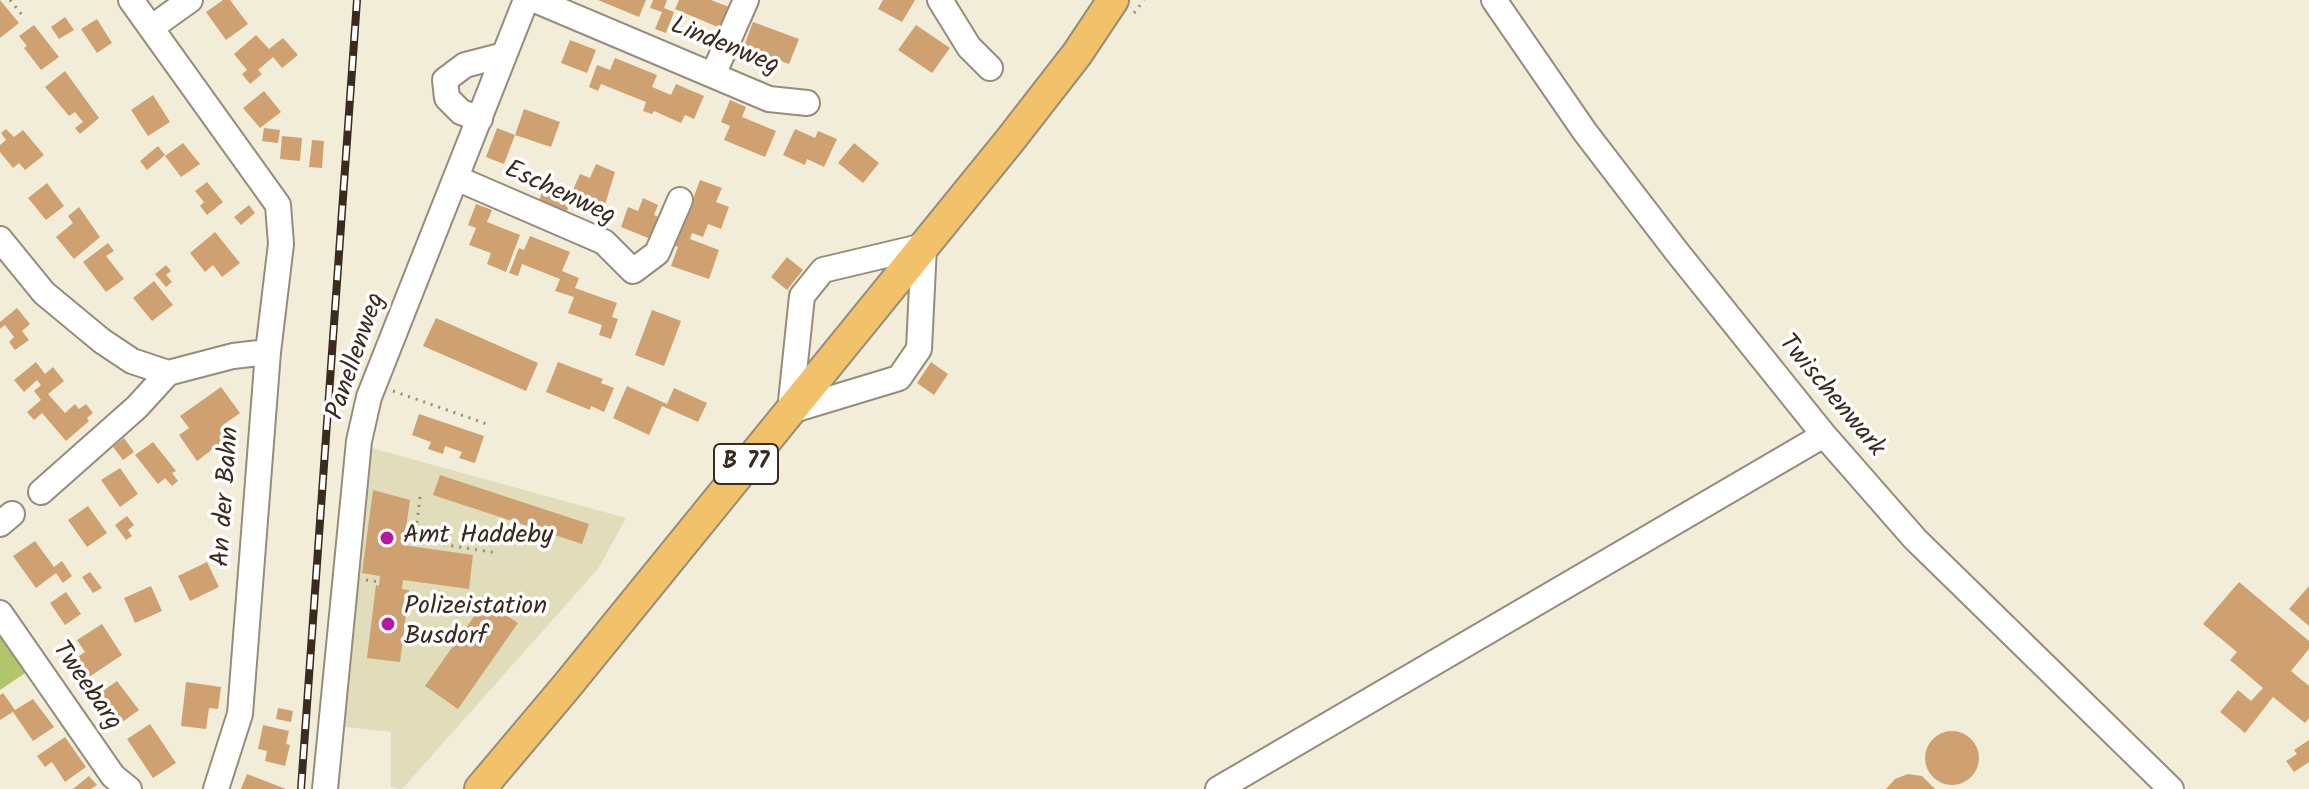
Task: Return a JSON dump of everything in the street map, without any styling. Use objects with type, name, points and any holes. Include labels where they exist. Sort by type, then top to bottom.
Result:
[{"type":"main road","name":"B 77","points":[[480,789],[1021,127],[1077,54],[1113,0]]},
{"type":"street","points":[[131,0],[151,28],[190,0]]},
{"type":"street","name":"Panellenweg","points":[[325,789],[359,441],[374,385],[526,0]]},
{"type":"street","name":"Lindenweg","points":[[535,0],[769,99],[807,103]]},
{"type":"street","points":[[713,75],[746,0]]},
{"type":"street","points":[[940,0],[969,47],[990,68]]},
{"type":"street","name":"Twischenwark","points":[[1494,0],[1585,132],[1824,435],[1915,539],[2171,789]]},
{"type":"street","name":"An der Bahn","points":[[151,28],[278,205],[281,244],[268,352],[240,714],[216,789]]},
{"type":"street","points":[[480,119],[461,112],[447,98],[445,80],[465,65],[504,55]]},
{"type":"street","name":"Eschenweg","points":[[456,178],[604,242],[633,271],[657,253],[680,200]]},
{"type":"street","points":[[0,239],[44,293],[102,341],[132,361],[168,373]]},
{"type":"street","points":[[924,246],[919,349],[899,378],[790,411],[802,296],[823,270],[924,246]]},
{"type":"street","points":[[41,492],[137,407],[168,373],[233,356],[268,352]]},
{"type":"street","points":[[1218,789],[1824,435]]},
{"type":"street","name":"Tweebarg","points":[[0,613],[113,776],[129,789]]},
{"type":"path","points":[[10,0],[22,15]]},
{"type":"path","points":[[374,385],[487,424]]},
{"type":"path","points":[[420,497],[415,540],[498,553]]},
{"type":"path","points":[[408,535],[416,536]]},
{"type":"shaded area","points":[[368,447],[626,518],[598,569],[402,789],[391,787],[391,732],[337,726]]},
{"type":"green space","points":[[0,634],[31,669],[0,690]]},
{"type":"building","points":[[0,0],[19,23],[0,38]]},
{"type":"building","points":[[223,0],[230,0],[248,24],[226,40],[206,12]]},
{"type":"building","points":[[598,0],[646,0],[639,17]]},
{"type":"building","points":[[653,0],[667,0],[664,8],[674,12],[666,33],[655,29],[662,12],[650,8]]},
{"type":"building","points":[[679,0],[711,0],[729,7],[720,28],[675,9]]},
{"type":"building","points":[[883,0],[915,0],[902,22],[878,9]]},
{"type":"building","points":[[65,17],[74,30],[59,39],[51,27]]},
{"type":"building","points":[[97,19],[112,43],[97,53],[81,29]]},
{"type":"building","points":[[753,22],[799,39],[789,64],[768,56],[766,63],[757,59],[760,52],[744,46]]},
{"type":"building","points":[[34,25],[59,57],[41,70],[19,36]]},
{"type":"building","points":[[916,25],[950,48],[932,73],[898,50]]},
{"type":"building","points":[[256,35],[269,49],[283,38],[298,55],[282,68],[273,57],[258,70],[262,74],[250,84],[242,74],[247,70],[234,54]]},
{"type":"building","points":[[570,40],[596,50],[587,73],[561,63]]},
{"type":"building","points":[[615,58],[657,75],[652,87],[671,95],[676,84],[704,96],[694,119],[685,115],[681,123],[654,111],[652,114],[643,111],[646,102],[601,84],[598,91],[589,87],[597,65],[610,70]]},
{"type":"building","points":[[65,71],[99,118],[80,134],[75,128],[83,122],[75,112],[69,116],[45,87]]},
{"type":"building","points":[[264,91],[281,112],[260,128],[243,108]]},
{"type":"building","points":[[153,95],[170,122],[148,136],[131,110]]},
{"type":"building","points":[[730,100],[746,107],[742,117],[776,131],[765,157],[724,140],[730,126],[721,122]]},
{"type":"building","points":[[524,109],[560,122],[551,147],[515,135]]},
{"type":"building","points":[[264,128],[280,130],[278,143],[262,141]]},
{"type":"building","points":[[497,128],[515,135],[504,164],[486,157]]},
{"type":"building","points":[[6,129],[14,137],[23,130],[44,155],[25,170],[19,163],[13,168],[0,152],[0,145],[6,140],[1,133]]},
{"type":"building","points":[[795,129],[815,138],[818,131],[837,139],[824,167],[807,159],[805,165],[783,155]]},
{"type":"building","points":[[282,136],[302,138],[300,161],[280,159]]},
{"type":"building","points":[[312,140],[324,141],[322,168],[309,167]]},
{"type":"building","points":[[183,143],[200,164],[181,177],[165,156]]},
{"type":"building","points":[[854,143],[879,163],[863,183],[838,163]]},
{"type":"building","points":[[158,146],[165,155],[147,170],[140,161]]},
{"type":"building","points":[[596,164],[615,172],[604,208],[573,195],[567,211],[539,200],[547,180],[573,190],[580,174],[590,178]]},
{"type":"building","points":[[700,180],[722,188],[716,202],[729,207],[721,229],[708,224],[703,237],[692,233],[690,239],[719,250],[709,279],[671,266],[678,247],[667,243],[673,225],[682,229]]},
{"type":"building","points":[[207,182],[223,202],[207,215],[200,206],[204,202],[195,191]]},
{"type":"building","points":[[47,183],[64,206],[46,220],[28,198]]},
{"type":"building","points":[[643,198],[658,205],[654,215],[661,218],[653,240],[621,227],[628,207],[638,211]]},
{"type":"building","points":[[476,204],[492,210],[487,222],[520,235],[506,272],[487,264],[491,253],[469,245],[476,228],[468,225]]},
{"type":"building","points":[[249,205],[255,213],[241,225],[234,217]]},
{"type":"building","points":[[79,207],[100,237],[74,259],[56,237],[73,223],[68,216]]},
{"type":"building","points":[[215,232],[240,263],[222,277],[213,265],[205,272],[190,253]]},
{"type":"building","points":[[530,236],[570,252],[562,271],[579,278],[575,288],[617,303],[612,317],[618,319],[611,339],[599,335],[602,325],[568,313],[574,297],[555,291],[560,279],[522,264],[518,276],[509,273],[519,248],[524,250]]},
{"type":"building","points":[[108,243],[114,251],[106,256],[124,279],[106,292],[83,262]]},
{"type":"building","points":[[787,257],[803,270],[787,290],[771,277]]},
{"type":"building","points":[[166,265],[171,271],[166,275],[172,282],[166,287],[155,274]]},
{"type":"building","points":[[154,281],[173,305],[152,321],[133,298]]},
{"type":"building","points":[[17,308],[30,324],[22,331],[29,340],[15,350],[9,342],[14,337],[5,325],[0,329],[0,322]]},
{"type":"building","points":[[652,310],[681,321],[664,366],[635,355]]},
{"type":"building","points":[[436,318],[538,363],[526,391],[423,346]]},
{"type":"building","points":[[36,362],[45,374],[53,367],[64,381],[48,394],[65,413],[75,404],[79,409],[86,404],[93,413],[87,418],[89,421],[66,441],[42,413],[34,420],[27,412],[41,400],[34,391],[41,385],[37,380],[24,392],[14,380]]},
{"type":"building","points":[[558,362],[603,379],[601,383],[614,388],[604,412],[591,406],[590,410],[546,392]]},
{"type":"building","points":[[931,362],[948,374],[934,395],[917,383]]},
{"type":"building","points":[[627,386],[667,404],[674,388],[707,403],[698,422],[662,406],[649,435],[613,418]]},
{"type":"building","points":[[221,387],[240,413],[223,425],[229,432],[223,436],[225,440],[197,461],[179,435],[189,428],[180,416]]},
{"type":"building","points":[[419,414],[484,436],[475,463],[459,458],[462,452],[445,446],[443,454],[428,449],[431,442],[412,435]]},
{"type":"building","points":[[124,438],[134,452],[123,460],[113,447]]},
{"type":"building","points":[[153,442],[176,471],[172,473],[178,481],[172,486],[165,478],[158,484],[135,455]]},
{"type":"building","points":[[120,468],[138,494],[120,507],[101,480]]},
{"type":"building","points":[[440,475],[589,524],[582,544],[433,495]]},
{"type":"building","name":"Amt Haddeby","points":[[373,490],[410,500],[407,541],[403,545],[473,555],[469,589],[403,580],[402,589],[409,590],[400,662],[367,658],[376,585],[379,586],[380,576],[362,573]]},
{"type":"building","points":[[88,506],[107,533],[87,547],[68,520]]},
{"type":"building","points":[[127,516],[134,525],[128,530],[132,536],[126,540],[115,525]]},
{"type":"building","points":[[35,541],[54,567],[62,561],[72,576],[63,583],[56,573],[36,588],[13,556]]},
{"type":"building","points":[[207,562],[219,587],[190,601],[178,576]]},
{"type":"building","points":[[90,572],[102,588],[93,593],[82,577]]},
{"type":"building","points":[[2239,582],[2309,641],[2309,649],[2291,671],[2309,686],[2309,718],[2305,723],[2273,697],[2245,733],[2220,712],[2238,690],[2251,701],[2263,688],[2230,660],[2237,652],[2203,624]]},
{"type":"building","points":[[151,586],[162,611],[135,623],[124,598]]},
{"type":"building","points":[[2309,586],[2309,626],[2289,609]]},
{"type":"building","points":[[66,592],[81,614],[65,625],[50,603]]},
{"type":"building","points":[[491,605],[518,623],[458,709],[425,686],[480,608],[486,613]]},
{"type":"building","points":[[102,624],[122,655],[86,679],[73,660],[85,652],[77,640]]},
{"type":"building","points":[[117,681],[139,710],[118,725],[97,695]]},
{"type":"building","points":[[186,682],[221,687],[218,709],[209,708],[206,729],[181,726]]},
{"type":"building","points":[[3,693],[15,710],[33,699],[54,727],[33,741],[13,712],[0,720],[0,695]]},
{"type":"building","points":[[278,708],[293,711],[291,722],[276,719]]},
{"type":"building","points":[[150,724],[176,763],[153,778],[127,739]]},
{"type":"building","points":[[263,725],[289,731],[286,744],[290,745],[285,766],[265,761],[267,751],[258,749]]},
{"type":"building","points":[[1952,731],[1971,739],[1979,758],[1971,777],[1952,785],[1933,777],[1925,758],[1933,739]]},
{"type":"building","points":[[65,737],[86,767],[65,782],[52,762],[45,767],[37,756]]},
{"type":"building","points":[[2309,740],[2309,762],[2294,772],[2286,761],[2297,754],[2294,750]]},
{"type":"building","points":[[247,774],[286,789],[241,789]]},
{"type":"building","points":[[1908,774],[1922,776],[1935,789],[1886,789],[1895,779]]},
{"type":"building","points":[[89,776],[97,785],[91,789],[73,789]]},
{"type":"railway","points":[[301,789],[357,0]]},
{"type":"place","name":"Amt Haddeby","points":[[387,538]]},
{"type":"place","name":"Polizeistation Busdorf","points":[[388,624]]}]
